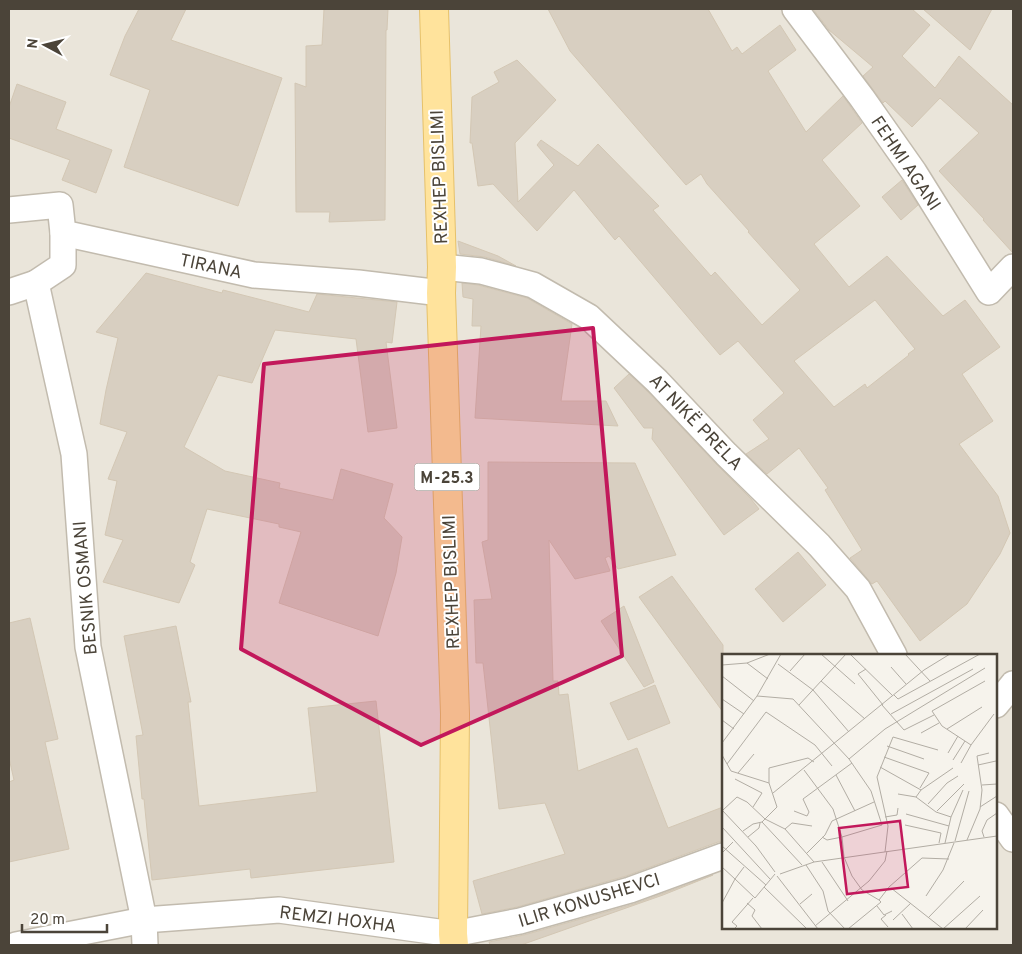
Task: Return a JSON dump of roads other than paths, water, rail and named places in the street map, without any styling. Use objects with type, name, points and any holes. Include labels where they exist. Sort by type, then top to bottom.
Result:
[{"type":"main road","name":"REXHEP BISLIMI","points":[[434,9],[455,714],[453,940]]},
{"type":"street","name":"FEHMI AGANI","points":[[795,9],[862,98],[914,172],[989,292],[1013,269]]},
{"type":"street","points":[[9,210],[60,205],[63,233],[63,265],[36,283],[9,292]]},
{"type":"street","name":"TIRANA","points":[[63,233],[254,276],[358,283],[441,280]]},
{"type":"street","name":"AT NIKË PRELA","points":[[441,280],[482,270],[534,285],[589,317],[657,381],[726,454],[819,545],[858,589],[893,654]]},
{"type":"street","name":"BESNIK OSMANI","points":[[36,283],[74,454],[88,646],[144,920],[145,945]]},
{"type":"street","points":[[997,704],[1013,684]]},
{"type":"street","points":[[997,816],[1013,839]]},
{"type":"street","name":"ILIR KONUSHEVCI","points":[[453,940],[630,890],[722,856]]},
{"type":"street","name":"REMZI HOXHA","points":[[16,945],[144,920],[279,910],[453,940]]}]
